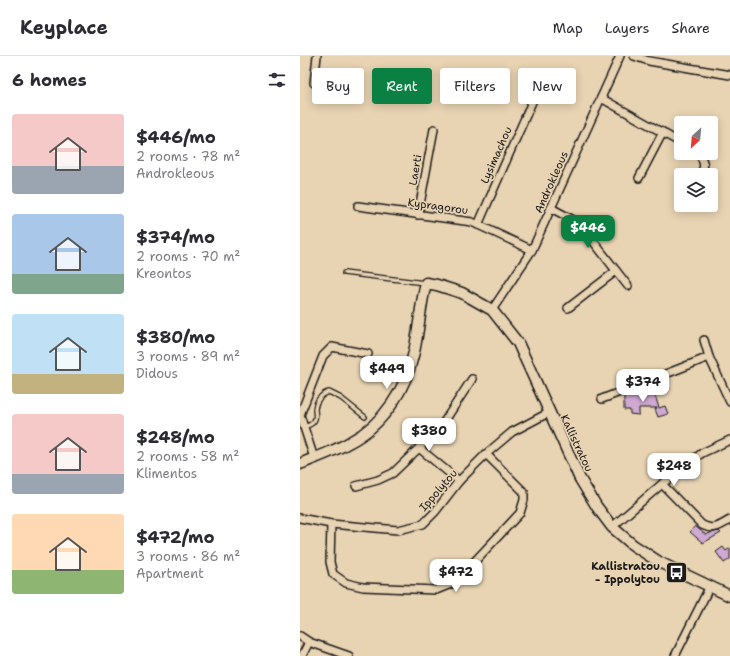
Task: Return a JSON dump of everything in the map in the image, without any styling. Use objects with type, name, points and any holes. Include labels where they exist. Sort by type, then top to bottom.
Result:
[{"type":"street","points":[[316,68],[317,56]]},
{"type":"street","name":"Androkleous","points":[[492,310],[532,250],[620,56]]},
{"type":"street","points":[[634,56],[649,61],[730,75]]},
{"type":"street","points":[[601,98],[674,139]]},
{"type":"street","name":"Lysimachou","points":[[478,225],[531,104]]},
{"type":"street","name":"Laerti","points":[[418,215],[434,129]]},
{"type":"street","points":[[639,178],[663,132]]},
{"type":"street","name":"Kypragorou","points":[[358,206],[472,222],[532,250]]},
{"type":"street","points":[[551,208],[579,223],[628,286]]},
{"type":"street","points":[[568,308],[616,271]]},
{"type":"street","points":[[300,464],[351,442],[374,425],[391,407],[405,381],[414,353],[422,298],[426,283]]},
{"type":"street","name":"Kallistratou","points":[[426,283],[462,293],[492,310],[518,343],[580,479],[597,507],[612,527],[633,545],[659,562],[730,596]]},
{"type":"street","points":[[704,340],[709,357],[730,402]]},
{"type":"street","points":[[314,458],[300,415],[323,356],[332,347],[368,354]]},
{"type":"street","points":[[602,399],[709,357]]},
{"type":"street","points":[[356,486],[378,480],[393,473],[420,448],[444,422],[472,380]]},
{"type":"street","name":"Ippolytou","points":[[300,518],[331,524],[398,530],[423,524],[436,512],[460,481],[486,454],[512,432],[550,412]]},
{"type":"street","points":[[612,527],[662,484],[702,453],[730,440]]},
{"type":"street","points":[[420,448],[460,481]]},
{"type":"street","points":[[331,524],[330,562],[333,574],[346,583],[363,587],[436,590],[452,584],[520,513],[524,500],[524,492],[486,454]]},
{"type":"street","points":[[662,484],[702,525],[710,528],[717,527],[730,520]]},
{"type":"street","points":[[675,656],[710,586]]},
{"type":"street","points":[[300,636],[310,642],[349,656]]},
{"type":"street","points":[[302,656],[310,642]]},
{"type":"lane","points":[[344,273],[426,283]]},
{"type":"lane","points":[[303,427],[309,426],[314,422],[317,403],[323,394],[329,392],[341,398],[365,417]]},
{"type":"building","points":[[642,389],[643,393],[653,389],[659,408],[665,406],[668,414],[658,417],[655,409],[657,408],[639,408],[639,415],[630,414],[630,410],[624,410],[624,396]]},
{"type":"building","points":[[695,526],[706,535],[719,531],[721,533],[703,543],[690,532]]},
{"type":"building","points":[[723,547],[726,551],[730,548],[730,559],[724,563],[716,552]]},
{"type":"place","name":"Kallistratou - Ippolytou","points":[[676,572]]}]
